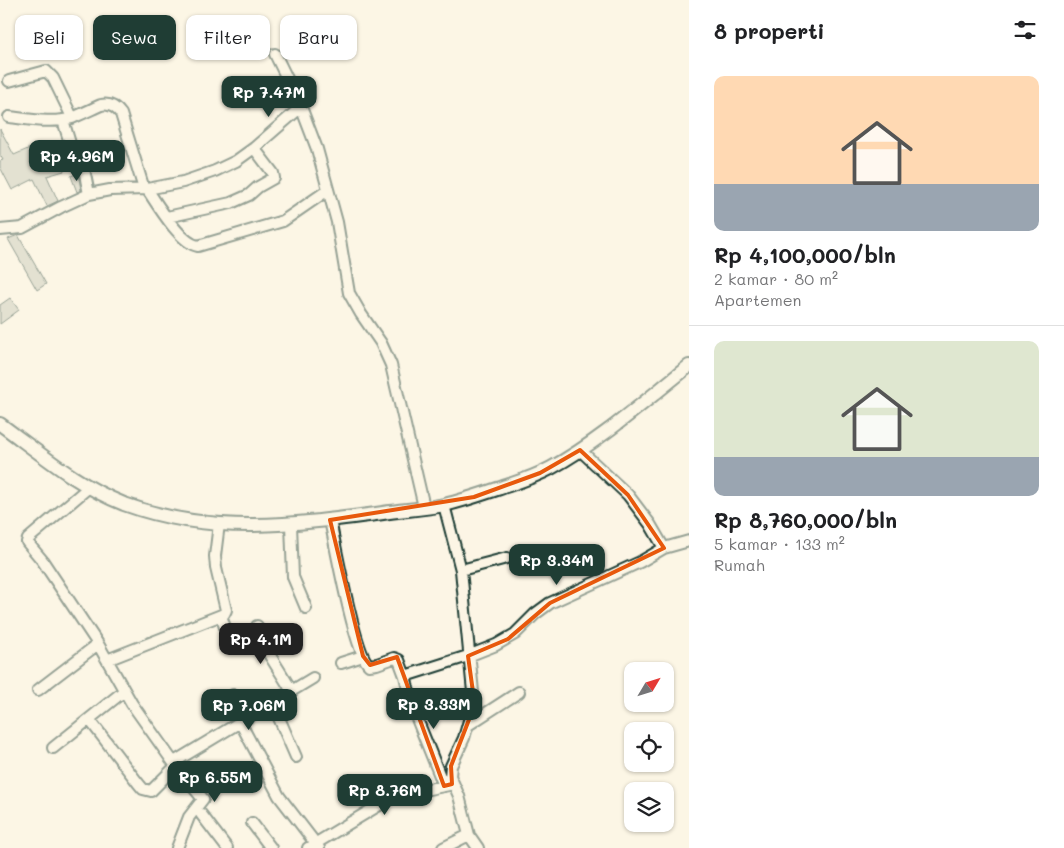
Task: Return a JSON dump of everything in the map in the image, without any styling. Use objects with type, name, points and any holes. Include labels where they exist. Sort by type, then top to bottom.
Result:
[{"type":"main road","points":[[0,424],[62,470],[89,487],[122,503],[170,518],[245,526],[291,524],[424,508],[474,497],[529,478],[552,468],[580,450],[689,366]]},
{"type":"street","points":[[275,54],[301,107],[317,148],[336,222],[349,293],[381,343],[391,365],[424,508]]},
{"type":"street","points":[[9,81],[46,71],[53,78],[68,119],[76,160],[84,169],[89,194]]},
{"type":"street","points":[[9,117],[43,121],[68,119],[106,104],[117,108],[121,114],[145,189],[183,236],[193,245],[198,246],[283,221],[328,190]]},
{"type":"street","points":[[0,230],[22,228],[60,207],[89,194],[110,190],[145,189],[183,182],[214,171],[236,161],[254,148],[301,107]]},
{"type":"street","points":[[167,217],[231,204],[249,195],[258,187],[272,181],[274,178],[273,173],[254,148]]},
{"type":"street","points":[[580,450],[628,495],[650,524],[664,548]]},
{"type":"street","points":[[89,487],[28,539],[27,542],[42,560],[98,644],[124,691],[147,725],[175,764],[204,799],[189,817],[182,846]]},
{"type":"street","points":[[444,504],[461,570],[473,692],[468,724],[451,766],[448,785]]},
{"type":"street","points":[[330,520],[353,624],[366,663],[370,666],[394,658],[397,659],[406,676],[413,709],[448,785],[459,796],[469,835],[478,848]]},
{"type":"street","points":[[107,660],[224,614],[226,610],[217,579],[215,556],[219,524]]},
{"type":"street","points":[[291,524],[293,577],[306,608]]},
{"type":"street","points":[[406,676],[468,656],[508,639],[550,603],[640,562],[664,548],[689,540]]},
{"type":"street","points":[[461,570],[507,558]]},
{"type":"street","points":[[221,616],[231,644]]},
{"type":"street","points":[[257,626],[269,654],[292,691]]},
{"type":"street","points":[[38,690],[98,644]]},
{"type":"street","points":[[341,663],[363,656]]},
{"type":"street","points":[[89,718],[138,783],[151,791],[175,764],[313,678]]},
{"type":"street","points":[[53,748],[124,691]]},
{"type":"street","points":[[468,724],[519,692]]},
{"type":"street","points":[[233,694],[243,720],[279,796],[312,847],[401,792],[448,785]]},
{"type":"street","points":[[275,700],[279,718],[296,757]]},
{"type":"street","points":[[201,814],[227,848]]},
{"type":"street","points":[[252,823],[271,848]]},
{"type":"street","points":[[443,848],[469,835]]},
{"type":"highlighted area","points":[[580,450],[628,495],[664,548],[550,603],[508,639],[468,656],[473,692],[470,717],[451,766],[452,784],[444,786],[397,657],[370,665],[363,656],[330,520],[474,497],[540,473]]},
{"type":"building","points":[[0,129],[14,155],[37,145],[47,165],[61,161],[64,171],[47,176],[58,201],[47,206],[34,179],[12,190],[0,167],[0,161],[3,160],[0,155]]},
{"type":"building","points":[[78,173],[81,190],[77,192],[71,176]]},
{"type":"building","points":[[18,235],[46,284],[37,290],[8,239]]},
{"type":"building","points":[[10,298],[19,310],[0,324],[0,305]]}]
